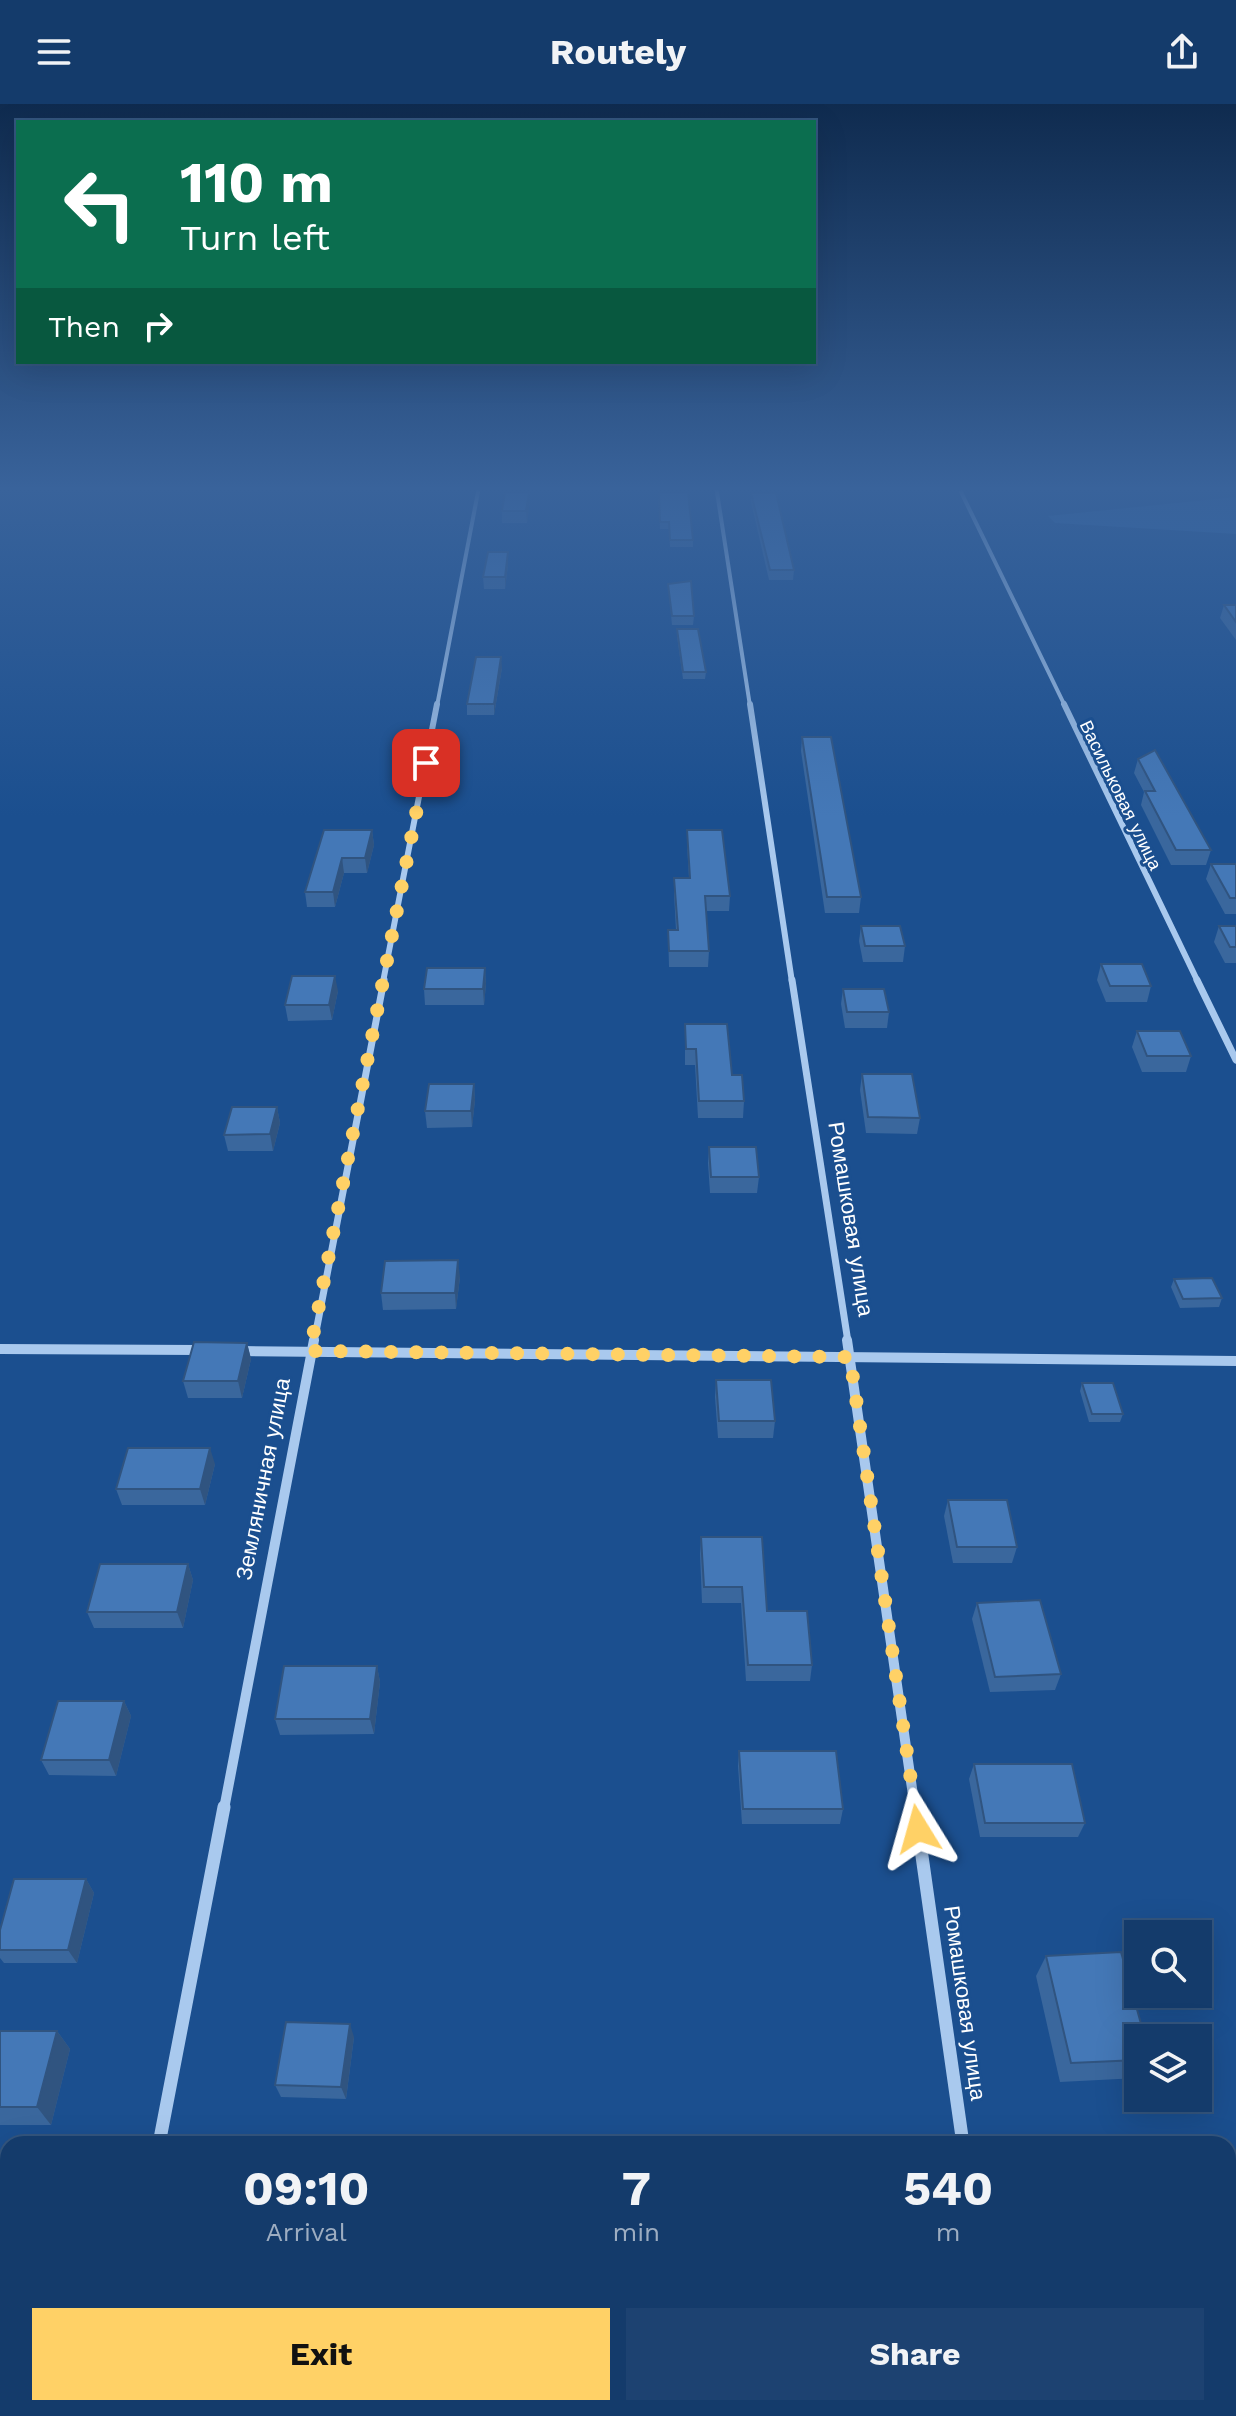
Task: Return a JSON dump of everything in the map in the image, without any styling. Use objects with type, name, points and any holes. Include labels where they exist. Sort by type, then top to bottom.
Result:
[{"type":"street","name":"Земляничная улица","points":[[161,2136],[457,600]]},
{"type":"street","name":"Ромашковая улица","points":[[734,600],[850,1357],[962,2136]]},
{"type":"street","name":"Васильковая улица","points":[[1013,600],[1236,1060]]},
{"type":"street","points":[[0,1349],[217,1351]]},
{"type":"street","points":[[232,1351],[1236,1361]]},
{"type":"building","points":[[670,600],[693,600],[694,616],[672,616]]},
{"type":"building","points":[[1224,605],[1236,605],[1236,622]]},
{"type":"building","points":[[677,629],[698,629],[706,672],[683,672]]},
{"type":"building","points":[[476,657],[501,657],[494,704],[467,704]]},
{"type":"building","points":[[802,737],[831,737],[861,897],[827,897]]},
{"type":"building","points":[[1155,750],[1211,850],[1176,850],[1145,791],[1155,791],[1138,759]]},
{"type":"building","points":[[324,830],[372,830],[365,858],[342,858],[333,892],[305,892]]},
{"type":"building","points":[[687,830],[722,830],[730,896],[705,896],[709,951],[669,951],[668,930],[678,930],[674,878],[690,878]]},
{"type":"building","points":[[1211,864],[1236,864],[1236,898],[1230,898]]},
{"type":"building","points":[[861,926],[900,926],[905,946],[865,946]]},
{"type":"building","points":[[1219,926],[1236,926],[1236,947],[1230,947]]},
{"type":"building","points":[[1101,964],[1142,964],[1151,986],[1110,986]]},
{"type":"building","points":[[427,968],[485,968],[483,989],[424,989]]},
{"type":"building","points":[[292,976],[335,976],[329,1005],[285,1005]]},
{"type":"building","points":[[843,989],[884,989],[889,1012],[847,1012]]},
{"type":"building","points":[[685,1024],[727,1024],[732,1075],[742,1075],[744,1101],[699,1101],[696,1049],[686,1049]]},
{"type":"building","points":[[1137,1031],[1180,1031],[1191,1056],[1147,1056]]},
{"type":"building","points":[[862,1074],[912,1074],[920,1118],[868,1117]]},
{"type":"building","points":[[429,1084],[474,1084],[471,1111],[425,1111]]},
{"type":"building","points":[[232,1107],[277,1107],[270,1134],[224,1135]]},
{"type":"building","points":[[709,1147],[756,1147],[759,1177],[711,1177]]},
{"type":"building","points":[[458,1260],[455,1293],[381,1293],[385,1261]]},
{"type":"building","points":[[1212,1278],[1222,1298],[1183,1299],[1174,1279]]},
{"type":"building","points":[[194,1342],[247,1343],[238,1381],[183,1381]]},
{"type":"building","points":[[716,1380],[771,1380],[775,1421],[719,1421]]},
{"type":"building","points":[[1082,1383],[1113,1383],[1123,1414],[1092,1414]]},
{"type":"building","points":[[128,1448],[210,1448],[200,1489],[116,1489]]},
{"type":"building","points":[[948,1500],[1007,1500],[1017,1547],[957,1547]]},
{"type":"building","points":[[701,1537],[762,1537],[767,1611],[807,1611],[812,1665],[748,1665],[742,1587],[704,1587]]},
{"type":"building","points":[[100,1564],[188,1564],[177,1612],[87,1612]]},
{"type":"building","points":[[1040,1600],[1061,1674],[995,1677],[977,1603]]},
{"type":"building","points":[[284,1666],[377,1666],[370,1719],[275,1719]]},
{"type":"building","points":[[58,1701],[124,1701],[109,1760],[41,1760]]},
{"type":"building","points":[[739,1751],[836,1751],[843,1809],[743,1809]]},
{"type":"building","points":[[974,1764],[1072,1764],[1085,1823],[985,1823]]},
{"type":"building","points":[[14,1879],[86,1879],[68,1950],[0,1950],[0,1930]]},
{"type":"building","points":[[1121,1952],[1124,1963],[1124,2008],[1137,2008],[1141,2024],[1124,2024],[1124,2061],[1071,2063],[1046,1956]]},
{"type":"building","points":[[286,2022],[350,2024],[341,2087],[275,2085]]},
{"type":"building","points":[[0,2031],[57,2031],[37,2107],[0,2107]]},
{"type":"route","points":[[426,763],[310,1351],[850,1357],[918,1829]]}]
